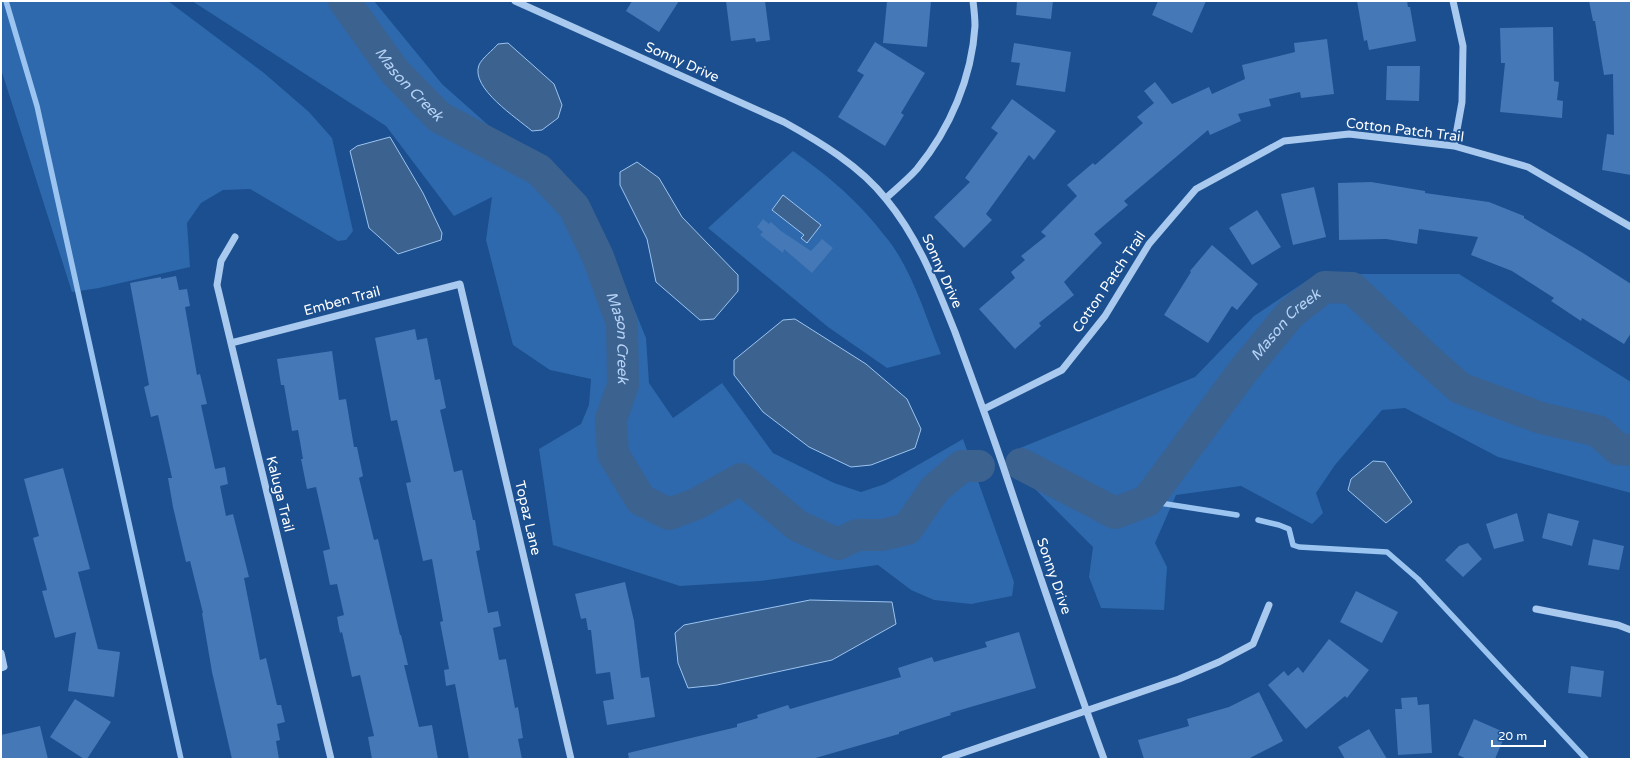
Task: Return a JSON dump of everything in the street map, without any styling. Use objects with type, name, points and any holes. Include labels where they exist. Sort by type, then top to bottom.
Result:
[{"type":"street","name":"Sonny Drive","points":[[515,1],[784,122],[839,156],[869,181],[886,198],[912,235],[934,280],[984,409],[1086,712],[1104,759]]},
{"type":"street","points":[[886,198],[917,169],[941,135],[959,100],[969,64],[975,25],[973,1]]},
{"type":"street","points":[[1453,1],[1463,46],[1462,102],[1454,146]]},
{"type":"street","name":"Cotton Patch Trail","points":[[984,409],[1062,370],[1105,316],[1149,244],[1196,190],[1284,141],[1349,134],[1454,146],[1528,168],[1631,227]]},
{"type":"street","name":"Kaluga Trail","points":[[235,237],[221,261],[217,285],[331,759]]},
{"type":"street","name":"Emben Trail","points":[[231,343],[460,284]]},
{"type":"street","name":"Topaz Lane","points":[[460,284],[571,759]]},
{"type":"street","points":[[945,759],[1086,712],[1179,679],[1219,662],[1253,644],[1269,605]]},
{"type":"street","points":[[1536,609],[1618,625],[1631,630]]},
{"type":"street","points":[[1,652],[3,668]]},
{"type":"shaded area","points":[[1,1],[168,1],[264,73],[309,112],[332,138],[353,231],[346,240],[338,241],[250,189],[223,190],[201,203],[187,223],[190,267],[99,288],[72,292],[1,69]]},
{"type":"shaded area","points":[[192,1],[374,1],[442,84],[496,132],[562,177],[587,201],[609,247],[646,338],[649,383],[673,418],[722,383],[773,453],[834,483],[861,492],[885,484],[963,439],[1014,582],[1012,596],[971,604],[934,600],[911,590],[878,565],[760,581],[680,586],[553,545],[539,449],[581,424],[589,405],[591,379],[550,370],[513,345],[486,240],[492,197],[454,216],[386,126]]},
{"type":"shaded area","points":[[508,43],[554,84],[562,105],[558,118],[542,130],[532,131],[496,102],[481,83],[478,74],[480,62],[498,44]]},
{"type":"shaded area","points":[[390,137],[423,193],[442,233],[441,240],[398,254],[369,228],[350,151],[357,146]]},
{"type":"shaded area","points":[[793,151],[817,168],[848,195],[877,226],[890,243],[914,284],[941,354],[887,368],[828,327],[708,228]]},
{"type":"shaded area","points":[[637,162],[659,178],[682,217],[738,275],[738,291],[714,319],[700,320],[656,282],[647,239],[620,185],[620,172]]},
{"type":"shaded area","points":[[783,195],[821,225],[807,243],[801,238],[804,235],[772,210]]},
{"type":"shaded area","points":[[1317,274],[1459,274],[1631,382],[1631,493],[1498,457],[1405,408],[1382,410],[1335,465],[1316,493],[1323,513],[1312,524],[1241,486],[1176,495],[1155,543],[1167,567],[1164,610],[1101,608],[1089,577],[1093,547],[1032,486],[1020,448],[1195,377],[1254,316]]},
{"type":"shaded area","points":[[795,319],[866,364],[907,399],[921,429],[915,448],[871,465],[851,467],[809,447],[763,412],[734,375],[734,360],[783,320]]},
{"type":"shaded area","points":[[1373,461],[1385,462],[1412,502],[1386,523],[1348,490],[1351,479]]},
{"type":"shaded area","points":[[810,600],[892,602],[896,624],[832,660],[717,685],[688,688],[678,663],[675,633],[684,625]]},
{"type":"building","points":[[632,1],[679,1],[659,32],[626,11]]},
{"type":"building","points":[[726,1],[765,1],[770,40],[756,42],[755,38],[731,41]]},
{"type":"building","points":[[887,1],[931,1],[927,47],[883,43]]},
{"type":"building","points":[[1017,1],[1053,1],[1051,19],[1016,15]]},
{"type":"building","points":[[1158,1],[1206,1],[1192,33],[1152,15]]},
{"type":"building","points":[[1357,1],[1407,1],[1408,7],[1410,7],[1416,41],[1369,50],[1367,40],[1364,41]]},
{"type":"building","points":[[1589,1],[1631,1],[1631,175],[1602,170],[1607,134],[1614,135],[1613,74],[1604,75],[1595,21],[1593,21]]},
{"type":"building","points":[[1553,27],[1554,81],[1559,82],[1557,100],[1563,101],[1562,118],[1500,112],[1505,63],[1501,63],[1500,28]]},
{"type":"building","points":[[1327,39],[1334,94],[1301,98],[1300,92],[1269,99],[1271,106],[1238,114],[1241,121],[1210,135],[1208,130],[1124,201],[1128,205],[1094,234],[1102,243],[1064,282],[1074,295],[1039,323],[1041,326],[1015,349],[979,309],[1015,278],[1011,272],[1025,260],[1021,256],[1046,236],[1041,232],[1077,196],[1067,185],[1093,163],[1095,165],[1143,123],[1137,117],[1154,103],[1144,91],[1155,82],[1172,104],[1209,87],[1212,94],[1245,79],[1242,65],[1295,52],[1294,43]]},
{"type":"building","points":[[875,42],[925,73],[901,113],[904,115],[885,146],[838,117],[864,75],[857,71]]},
{"type":"building","points":[[1014,43],[1071,52],[1065,92],[1016,85],[1020,63],[1011,62]]},
{"type":"building","points":[[1387,66],[1420,66],[1419,101],[1386,100]]},
{"type":"building","points":[[1012,99],[1056,131],[1034,160],[1029,155],[986,214],[992,220],[964,248],[934,217],[970,182],[965,178],[998,133],[991,128]]},
{"type":"building","points":[[1371,182],[1425,191],[1425,193],[1489,202],[1524,216],[1524,218],[1631,284],[1631,333],[1624,344],[1582,318],[1581,321],[1551,301],[1554,298],[1512,271],[1471,255],[1478,237],[1419,229],[1417,244],[1386,239],[1339,240],[1338,183]]},
{"type":"building","points":[[1314,187],[1326,237],[1293,245],[1281,194]]},
{"type":"building","points":[[1257,210],[1281,247],[1252,265],[1229,228]]},
{"type":"building","points":[[763,219],[769,224],[771,222],[781,231],[811,251],[822,239],[833,248],[812,273],[784,249],[783,253],[760,235],[763,232],[757,227]]},
{"type":"building","points":[[1212,245],[1258,284],[1237,310],[1232,306],[1208,343],[1164,315],[1191,272],[1190,271]]},
{"type":"building","points":[[176,276],[179,290],[187,289],[190,306],[185,307],[197,375],[200,374],[207,404],[201,405],[215,469],[225,467],[228,484],[220,486],[226,516],[233,514],[249,577],[244,578],[260,660],[266,658],[277,705],[281,705],[285,722],[277,724],[280,740],[276,741],[279,759],[232,759],[212,672],[203,613],[190,561],[186,562],[173,507],[168,478],[172,478],[158,415],[151,417],[144,387],[149,385],[130,283],[161,277],[161,279]]},
{"type":"building","points":[[415,329],[417,340],[427,338],[435,380],[440,379],[446,408],[440,410],[454,472],[462,470],[473,520],[475,520],[480,550],[476,551],[488,613],[498,611],[501,626],[493,628],[499,660],[506,659],[515,708],[518,707],[523,738],[518,739],[522,759],[469,759],[455,684],[446,686],[444,670],[449,669],[440,622],[443,621],[432,559],[423,561],[406,483],[411,482],[397,420],[391,421],[375,338]]},
{"type":"building","points":[[332,351],[339,400],[346,399],[354,447],[357,447],[363,476],[359,478],[374,540],[378,539],[408,665],[404,665],[419,727],[432,725],[438,759],[372,759],[368,737],[374,736],[360,675],[352,677],[342,632],[340,633],[337,617],[344,615],[337,584],[330,585],[323,551],[330,549],[316,487],[307,489],[301,459],[303,459],[298,430],[292,431],[284,385],[281,385],[277,359]]},
{"type":"building","points":[[63,468],[90,569],[78,572],[98,649],[120,652],[114,697],[68,691],[76,632],[55,638],[42,591],[47,590],[33,538],[39,536],[24,479]]},
{"type":"building","points":[[1517,513],[1524,541],[1494,549],[1486,524]]},
{"type":"building","points":[[1548,513],[1579,521],[1572,546],[1542,538]]},
{"type":"building","points":[[1593,539],[1624,546],[1619,570],[1588,565]]},
{"type":"building","points":[[1468,543],[1482,559],[1463,577],[1445,560],[1459,546]]},
{"type":"building","points":[[625,582],[634,621],[641,678],[649,677],[655,717],[607,725],[603,701],[614,699],[610,672],[596,674],[591,630],[588,630],[586,618],[581,619],[575,594]]},
{"type":"building","points":[[1356,591],[1398,612],[1382,643],[1340,622]]},
{"type":"building","points":[[1019,632],[1036,688],[950,713],[951,715],[899,732],[899,734],[812,759],[629,759],[628,753],[737,727],[737,724],[758,718],[757,715],[788,705],[790,709],[901,677],[898,668],[932,657],[934,662],[987,647],[985,642]]},
{"type":"building","points":[[1329,639],[1369,670],[1347,698],[1345,696],[1306,729],[1268,685],[1284,671],[1288,676],[1298,667],[1303,673]]},
{"type":"building","points":[[1571,666],[1604,671],[1601,697],[1568,693]]},
{"type":"building","points":[[1259,692],[1283,741],[1248,759],[1144,759],[1138,740],[1189,726],[1187,719],[1229,707]]},
{"type":"building","points":[[1417,697],[1418,705],[1429,704],[1432,753],[1398,755],[1395,709],[1402,709],[1401,698]]},
{"type":"building","points":[[75,699],[111,722],[87,759],[84,759],[50,737]]},
{"type":"building","points":[[1474,719],[1506,733],[1495,759],[1467,759],[1458,755]]},
{"type":"building","points":[[40,726],[48,759],[1,759],[1,735]]},
{"type":"building","points":[[1369,729],[1387,759],[1345,759],[1338,747]]},
{"type":"waterway","points":[[6,1],[37,106],[181,759]]},
{"type":"waterway","name":"Mason Creek","points":[[344,1],[395,72],[439,117],[539,170],[574,207],[598,257],[622,323],[623,385],[611,419],[613,454],[641,500],[669,514],[696,504],[741,479],[798,526],[838,544],[857,535],[882,535],[907,529],[935,489],[962,466],[979,466]]},
{"type":"waterway","name":"Mason Creek","points":[[1021,464],[1115,513],[1147,501],[1243,371],[1291,313],[1325,287],[1352,288],[1460,388],[1541,418],[1598,431],[1618,449],[1631,450]]},
{"type":"waterway","points":[[1147,501],[1237,515]]},
{"type":"waterway","points":[[1258,520],[1289,529],[1293,545],[1299,547],[1387,552],[1418,579],[1586,759]]}]
